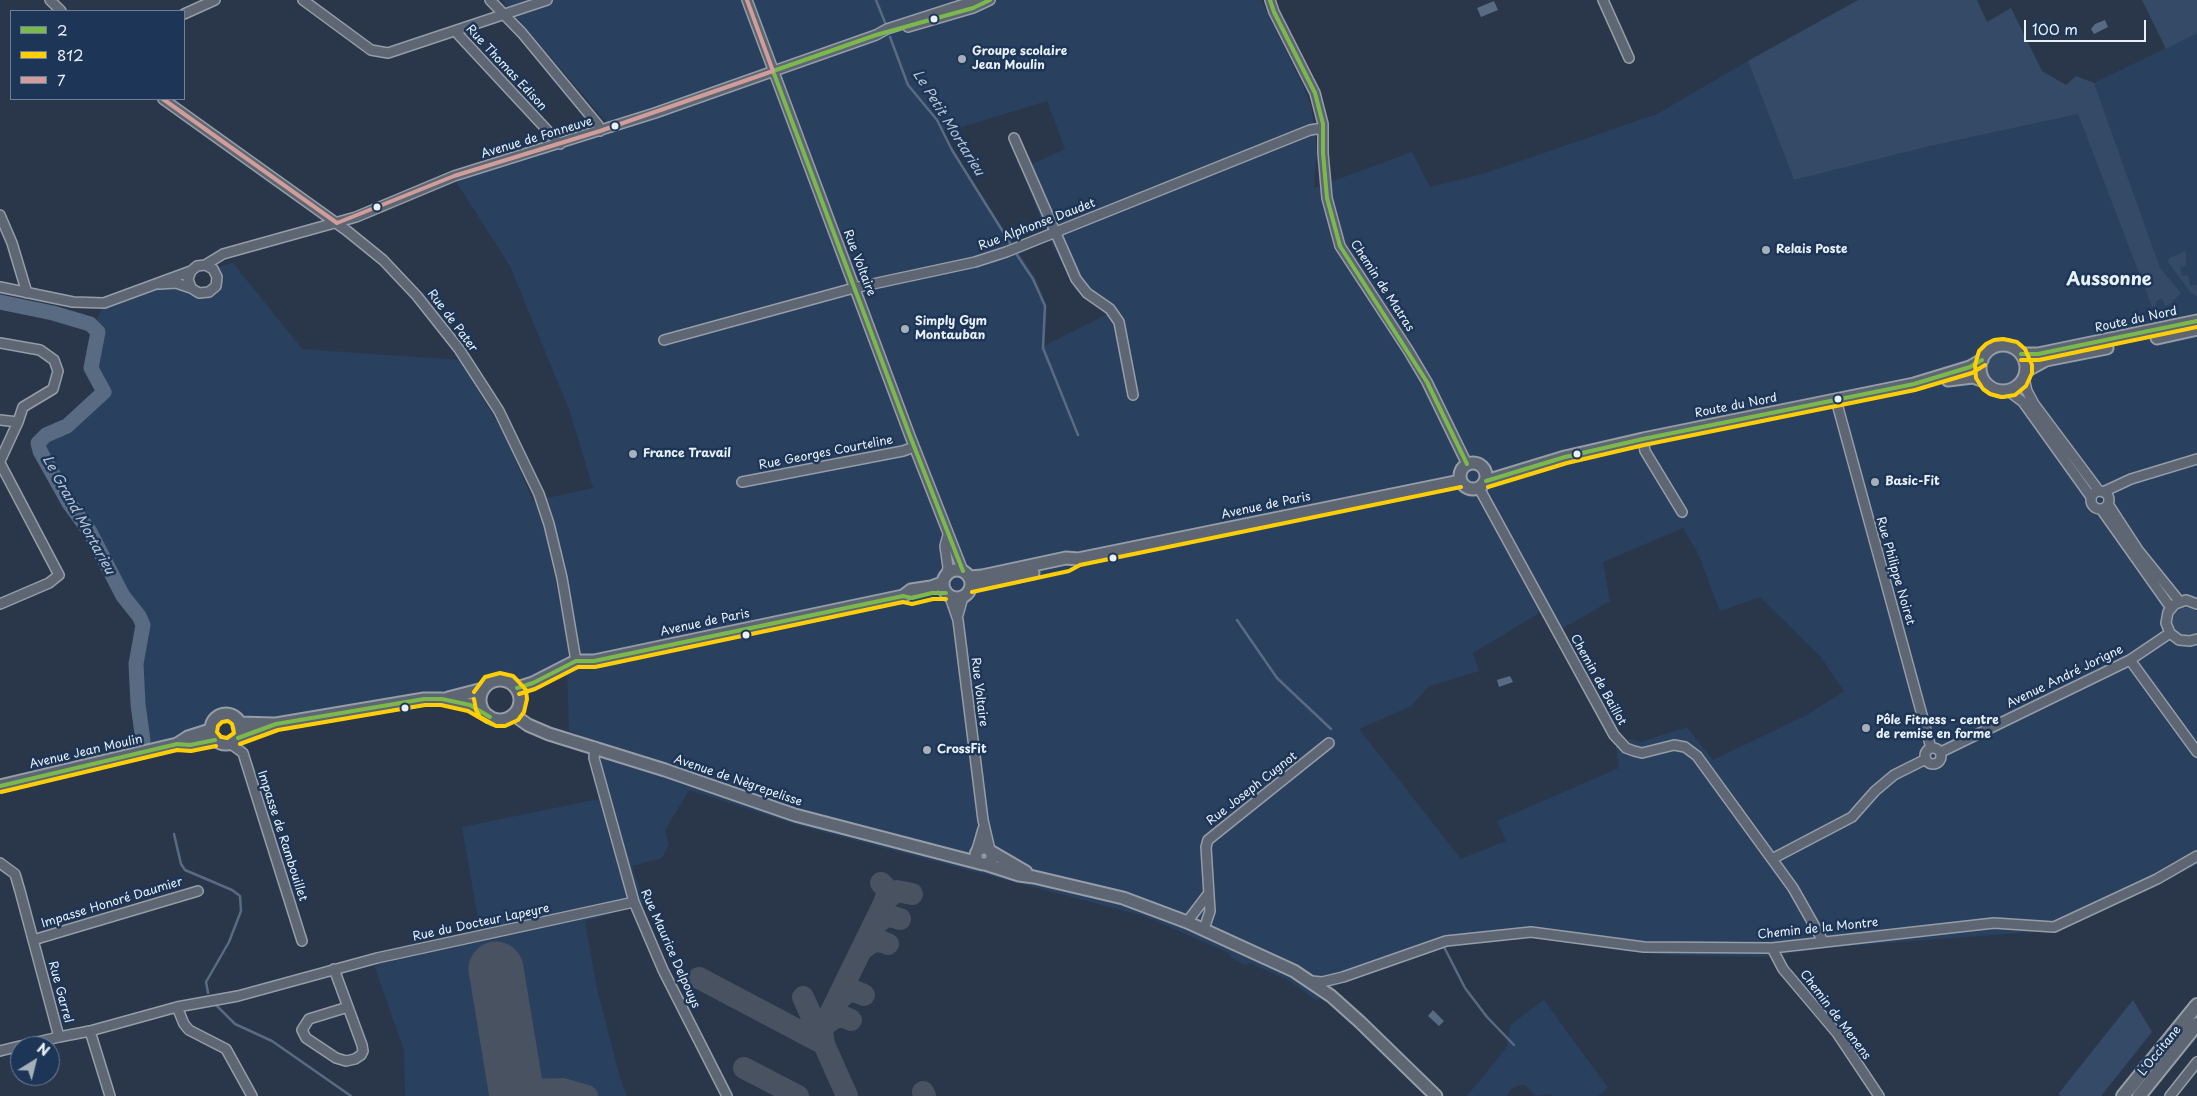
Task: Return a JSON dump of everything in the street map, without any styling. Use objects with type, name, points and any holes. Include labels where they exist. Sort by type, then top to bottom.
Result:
[{"type":"highway","name":"L'Occitane","points":[[2124,1096],[2197,1005]]},
{"type":"highway","name":"L'Occitane","points":[[2139,1096],[2197,1024]]},
{"type":"main road","name":"Route du Nord","points":[[2021,354],[2047,352],[2197,321]]},
{"type":"main road","name":"Route du Nord","points":[[2025,374],[2046,360],[2197,329]]},
{"type":"main road","points":[[1996,346],[2009,346],[2021,354],[2024,359],[2025,374],[2017,386],[2007,390],[1992,388],[1984,381],[1980,371],[1982,360],[1990,349],[1996,346]]},
{"type":"main road","name":"Route du Nord","points":[[1914,384],[1970,367],[1982,360]]},
{"type":"main road","name":"Route du Nord","points":[[1482,485],[1565,458],[1643,439],[1914,384],[1968,377],[1984,381]]},
{"type":"main road","name":"Route du Nord","points":[[1484,469],[1499,468],[1537,459],[1565,458]]},
{"type":"main road","points":[[1475,463],[1484,469],[1482,485],[1470,489],[1460,481],[1462,470],[1468,464],[1475,463]]},
{"type":"main road","name":"Avenue de Paris","points":[[517,688],[576,662],[594,661],[903,596],[912,598],[932,593],[946,586],[952,570],[968,578],[1068,565],[1078,559],[1460,481]]},
{"type":"main road","points":[[946,586],[963,597],[969,593],[968,578]]},
{"type":"main road","points":[[234,741],[241,731],[239,723],[234,716],[224,714],[213,721],[213,735],[222,744],[234,741],[276,724],[408,700],[442,700],[470,705],[490,717],[503,720],[514,715],[520,705],[521,699],[517,688],[510,682],[499,679],[489,682],[483,689],[480,695],[482,708],[490,717]]},
{"type":"main road","points":[[442,700],[483,689]]},
{"type":"main road","name":"Avenue de Nègrepelisse","points":[[514,715],[528,725],[549,734],[595,747],[795,816],[958,858],[979,857],[1019,875],[1034,876],[1123,898],[1187,922],[1294,971],[1308,980],[1330,996],[1388,1047],[1412,1073]]},
{"type":"main road","points":[[239,723],[276,724]]},
{"type":"main road","name":"Avenue Jean Moulin","points":[[0,786],[177,744],[190,745],[213,735]]},
{"type":"main road","points":[[979,857],[992,859],[990,850]]},
{"type":"main road","name":"Avenue de Nègrepelisse","points":[[990,850],[1034,876]]},
{"type":"main road","name":"Avenue de Nègrepelisse","points":[[1265,958],[1325,998],[1436,1096]]},
{"type":"street","points":[[50,0],[60,10]]},
{"type":"street","points":[[185,14],[215,0]]},
{"type":"street","points":[[303,0],[371,50],[388,53],[547,0]]},
{"type":"street","points":[[490,0],[505,15],[598,125],[600,131]]},
{"type":"street","name":"Rue Voltaire","points":[[747,0],[914,447],[948,535],[968,578]]},
{"type":"street","name":"Avenue de Fonneuve","points":[[0,287],[73,302],[104,302],[191,271],[197,266],[205,265],[223,254],[356,217],[454,176],[600,131],[887,29],[977,0]]},
{"type":"street","name":"Avenue de Fonneuve","points":[[876,34],[973,8],[990,0]]},
{"type":"street","name":"Chemin de Matras","points":[[1270,0],[1274,12],[1315,93],[1323,128],[1327,198],[1340,246],[1427,382],[1468,464]]},
{"type":"street","points":[[1603,0],[1629,58]]},
{"type":"street","name":"Rue Thomas Edison","points":[[455,31],[560,144]]},
{"type":"street","name":"Rue de Pater","points":[[164,100],[337,223],[383,260],[417,296],[459,348],[499,411],[523,458],[543,505],[562,578],[573,654],[576,662]]},
{"type":"street","name":"Rue Alphonse Daudet","points":[[664,340],[854,288],[975,262],[1006,252],[1310,130],[1323,128]]},
{"type":"street","points":[[1014,138],[1055,232],[1082,287],[1110,309],[1119,322],[1133,395]]},
{"type":"street","points":[[0,215],[12,243],[27,293]]},
{"type":"street","name":"Avenue de Fonneuve","points":[[154,284],[176,283],[199,293],[209,292],[216,286],[218,267],[222,259],[232,251]]},
{"type":"street","points":[[205,265],[213,269],[217,277]]},
{"type":"street","points":[[191,271],[188,279],[191,288]]},
{"type":"street","points":[[0,343],[40,350],[54,360],[58,371],[53,389],[23,407],[0,462],[59,576],[50,582],[0,604]]},
{"type":"street","points":[[2025,374],[2027,391],[2034,404],[2138,550],[2180,602]]},
{"type":"street","points":[[2007,390],[2023,402],[2102,499],[2171,608]]},
{"type":"street","name":"Rue Philippe Noiret","points":[[1836,400],[1931,748]]},
{"type":"street","points":[[0,420],[18,422]]},
{"type":"street","points":[[1643,439],[1645,451],[1682,512]]},
{"type":"street","name":"Rue Georges Courteline","points":[[742,482],[903,451],[914,447]]},
{"type":"street","points":[[2102,499],[2124,482],[2197,459]]},
{"type":"street","name":"Chemin de Baillot","points":[[1482,485],[1614,735],[1626,748],[1634,751],[1642,753],[1674,745],[1685,747],[1697,756],[1793,888],[1823,941]]},
{"type":"street","name":"Rue Voltaire","points":[[948,535],[945,546],[948,568],[946,586],[958,620],[984,826],[990,850]]},
{"type":"street","name":"Rue Voltaire","points":[[958,620],[963,597]]},
{"type":"street","points":[[2197,604],[2186,600],[2180,602],[2171,608],[2166,623],[2170,633],[2184,642],[2197,639]]},
{"type":"street","name":"Avenue André Jorigne","points":[[1941,752],[2130,660],[2170,633]]},
{"type":"street","points":[[2130,660],[2197,752]]},
{"type":"street","name":"Impasse de Rambouillet","points":[[234,741],[243,753],[302,941]]},
{"type":"street","name":"Rue Joseph Cugnot","points":[[1204,929],[1210,911],[1206,847],[1208,840],[1329,743]]},
{"type":"street","name":"Rue Maurice Delpouys","points":[[595,747],[596,766],[634,902],[664,970],[727,1096]]},
{"type":"street","points":[[1931,748],[1937,748],[1941,752],[1941,758],[1937,763],[1931,764],[1926,760],[1926,752],[1931,748]]},
{"type":"street","points":[[1772,859],[1852,817],[1875,791],[1894,775],[1926,760]]},
{"type":"street","name":"Rue Voltaire","points":[[979,857],[984,826]]},
{"type":"street","name":"Chemin de la Montre","points":[[1308,980],[1322,982],[1343,977],[1446,941],[1531,932],[1644,947],[1772,948],[1994,923],[2054,927],[2157,879],[2197,856]]},
{"type":"street","name":"Rue Garrel","points":[[0,863],[14,874],[59,1036]]},
{"type":"street","name":"Impasse Honoré Daumier","points":[[33,940],[198,891]]},
{"type":"street","points":[[1187,922],[1209,893]]},
{"type":"street","name":"Rue du Docteur Lapeyre","points":[[90,1031],[177,1007],[238,996],[377,958],[634,902]]},
{"type":"street","name":"Chemin de Menens","points":[[1772,948],[1784,969],[1836,1033],[1879,1096]]},
{"type":"street","points":[[334,969],[348,1007],[363,1051],[355,1059],[346,1061],[336,1058],[306,1038],[302,1030],[309,1019],[348,1007]]},
{"type":"street","points":[[1330,996],[1331,987],[1343,977]]},
{"type":"street","points":[[177,1007],[184,1024],[189,1030],[226,1049],[252,1096]]},
{"type":"street","name":"Rue Garrel","points":[[60,1037],[90,1031],[110,1096]]},
{"type":"street","points":[[2170,1096],[2197,1062]]},
{"type":"shaded area","points":[[502,0],[1261,0],[1305,90],[1312,111],[1317,149],[1314,188],[1412,152],[1430,187],[1483,174],[1657,114],[1748,61],[1794,180],[1926,147],[2078,114],[2152,306],[2162,299],[2165,305],[2171,301],[2094,83],[2197,33],[2197,865],[2068,927],[2046,931],[1834,947],[1763,957],[1669,955],[1623,951],[1529,936],[1454,943],[1335,986],[1317,1001],[1288,980],[1250,963],[1246,965],[1232,958],[1229,953],[1144,916],[804,827],[689,790],[665,830],[669,845],[662,858],[632,866],[644,904],[585,921],[597,989],[620,1078],[627,1096],[405,1096],[404,1050],[374,965],[482,941],[462,827],[599,799],[582,736],[569,731],[567,666],[514,685],[499,679],[489,682],[483,689],[276,724],[237,719],[229,714],[224,714],[216,717],[211,726],[145,752],[138,704],[136,664],[143,624],[123,596],[90,532],[67,498],[40,451],[38,443],[46,435],[67,426],[104,392],[104,389],[92,372],[90,363],[98,339],[98,332],[94,327],[104,303],[154,284],[209,292],[217,277],[218,267],[233,263],[302,349],[460,360],[504,434],[533,501],[593,488],[570,412],[510,266],[457,183],[478,172],[614,131]],"holes":[[[919,98],[945,132],[1047,101],[1065,149],[1022,169],[1044,228],[1076,290],[1106,315],[1044,346],[1047,306],[1036,279],[952,150],[937,123]],[[1683,528],[1698,553],[1720,611],[1760,597],[1820,656],[1844,691],[1807,715],[1713,760],[1687,727],[1641,742],[1631,739],[1616,746],[1619,768],[1497,821],[1506,841],[1461,859],[1359,729],[1411,706],[1429,686],[1479,671],[1473,653],[1541,612],[1553,634],[1610,601],[1603,562]]]},
{"type":"shaded area","points":[[1858,0],[1977,0],[1987,22],[2011,8],[2042,71],[2066,85],[2076,76],[2094,83],[2160,268],[2181,293],[2170,304],[2165,306],[2162,299],[2157,301],[2155,306],[2152,307],[2078,114],[1926,147],[1794,180],[1748,61]]},
{"type":"shaded area","points":[[2142,0],[2197,0],[2197,33],[2166,49]]},
{"type":"shaded area","points":[[1494,1],[1498,10],[1481,17],[1477,8]]},
{"type":"shaded area","points":[[2105,20],[2108,27],[2094,34],[2091,29],[2095,24]]},
{"type":"shaded area","points":[[2186,251],[2186,266],[2180,267],[2182,276],[2188,275],[2190,286],[2197,285],[2197,296],[2191,293],[2168,262],[2169,258]]},
{"type":"shaded area","points":[[2003,350],[2010,351],[2016,355],[2020,361],[2020,375],[2016,381],[2010,385],[2003,386],[1996,385],[1990,381],[1986,375],[1985,368],[1986,361],[1990,355],[1996,351]]},
{"type":"shaded area","points":[[2182,608],[2191,608],[2197,611],[2197,634],[2190,637],[2180,636],[2176,633],[2172,624],[2174,614]]},
{"type":"shaded area","points":[[1510,676],[1513,682],[1499,687],[1497,680]]},
{"type":"shaded area","points":[[1544,1000],[1608,1088],[1598,1096],[1553,1096],[1551,1094],[1536,1096],[1525,1085],[1519,1085],[1511,1089],[1507,1096],[1467,1096],[1507,1047],[1510,1025]]},
{"type":"shaded area","points":[[2133,1000],[2152,1032],[2101,1096],[2060,1096],[2059,1093]]},
{"type":"shaded area","points":[[1433,1010],[1444,1021],[1439,1026],[1428,1016]]},
{"type":"waterway","name":"Le Petit Mortarieu","points":[[876,0],[886,25]]},
{"type":"waterway","name":"Le Petit Mortarieu","points":[[890,37],[908,85],[937,120],[952,150],[1010,243]]},
{"type":"waterway","name":"Le Petit Mortarieu","points":[[1017,255],[1033,279],[1045,306],[1043,348],[1078,435]]},
{"type":"waterway","name":"Le Grand Mortarieu","points":[[0,302],[53,313],[90,324],[98,332],[91,368],[104,392],[67,426],[46,435],[38,443],[40,451],[69,503],[90,532],[123,596],[139,616],[143,625],[136,664],[138,704],[143,741]]},
{"type":"waterway","name":"Le Petit Mortarieu","points":[[1237,620],[1277,678],[1331,729]]},
{"type":"waterway","name":"Le Grand Mortarieu","points":[[174,834],[181,864],[185,870],[232,890],[240,896],[241,911],[229,942],[206,982],[208,993]]},
{"type":"waterway","name":"Le Petit Mortarieu","points":[[1443,945],[1465,988],[1487,1017],[1514,1045]]},
{"type":"waterway","name":"Le Grand Mortarieu","points":[[216,1005],[235,1024],[272,1041],[351,1096]]},
{"type":"taxiway","points":[[824,1044],[822,1032],[824,1026],[887,897],[886,888],[881,883]]},
{"type":"taxiway","points":[[885,900],[897,891],[912,894]]},
{"type":"taxiway","points":[[873,926],[885,917],[890,916],[900,919]]},
{"type":"taxiway","points":[[861,950],[872,942],[880,941],[888,944]]},
{"type":"taxiway","points":[[699,978],[824,1044]]},
{"type":"taxiway","points":[[836,1002],[847,992],[854,991],[864,995]]},
{"type":"taxiway","points":[[803,997],[847,1096]]},
{"type":"taxiway","points":[[824,1026],[835,1017],[844,1017],[851,1020]]},
{"type":"taxiway","points":[[506,1028],[514,1069],[525,1085],[533,1090],[563,1089],[587,1096]]},
{"type":"taxiway","points":[[744,1068],[798,1096]]},
{"type":"taxiway","points":[[923,1092],[925,1096]]},
{"type":"runway","points":[[496,969],[517,1096]]},
{"type":"transit line","name":"7","points":[[747,0],[773,71]]},
{"type":"transit line","name":"2","points":[[773,71],[876,35],[973,8],[990,0]]},
{"type":"transit line","name":"2","points":[[1270,0],[1274,12],[1315,93],[1323,124],[1323,153],[1327,198],[1340,246],[1427,382],[1467,464]]},
{"type":"transit line","name":"2","points":[[773,71],[910,436],[963,571]]},
{"type":"transit line","name":"7","points":[[337,223],[454,176],[600,131],[773,71]]},
{"type":"transit line","name":"7","points":[[164,100],[337,223]]},
{"type":"transit line","name":"2","points":[[2021,354],[2038,354],[2197,321]]},
{"type":"transit line","name":"812","points":[[2021,360],[2039,360],[2197,327]]},
{"type":"transit line","name":"812","points":[[2001,397],[1990,394],[1983,389],[1976,378],[1975,365],[1979,351],[1986,344],[1994,340],[2003,339],[2017,342],[2025,349],[2032,365],[2032,373],[2026,386],[2015,395],[2003,397]]},
{"type":"transit line","name":"2","points":[[1486,481],[1565,457],[1643,439],[1914,384],[1970,367],[1982,360]]},
{"type":"transit line","name":"812","points":[[1488,487],[1567,463],[1644,445],[1915,390],[1972,373],[1985,365]]},
{"type":"transit line","name":"812","points":[[972,592],[1069,571],[1080,565],[1461,487]]},
{"type":"transit line","name":"2","points":[[517,688],[533,683],[576,661],[594,661],[903,596],[912,598],[932,593],[946,593]]},
{"type":"transit line","name":"812","points":[[519,694],[535,689],[578,667],[595,667],[903,602],[912,604],[933,599],[946,599]]},
{"type":"transit line","name":"812","points":[[474,692],[485,677],[500,673],[513,676],[526,690],[527,699],[524,712],[518,720],[505,726],[496,726],[480,717],[476,710],[474,699]]},
{"type":"transit line","name":"2","points":[[238,738],[276,724],[424,699],[442,699],[470,705],[490,717]]},
{"type":"transit line","name":"812","points":[[240,744],[278,730],[425,705],[441,705],[468,711],[487,722]]},
{"type":"transit line","name":"812","points":[[221,737],[217,732],[218,726],[222,722],[228,721],[232,724],[234,733],[227,738],[222,737]]},
{"type":"transit line","name":"2","points":[[0,786],[177,744],[190,745],[215,740]]},
{"type":"transit line","name":"812","points":[[1,792],[177,750],[191,751],[216,746]]},
{"type":"place","name":"Groupe scolaire Jean Moulin","points":[[962,59]]},
{"type":"place","name":"Relais Poste","points":[[1766,250]]},
{"type":"place","name":"Simply Gym Montauban","points":[[905,329]]},
{"type":"place","name":"France Travail","points":[[633,454]]},
{"type":"place","name":"Basic-Fit","points":[[1875,482]]},
{"type":"place","name":"Pôle Fitness - centre de remise en forme","points":[[1866,728]]},
{"type":"place","name":"CrossFit","points":[[927,750]]},
{"type":"district","name":"Aussonne","points":[[2109,280]]}]
